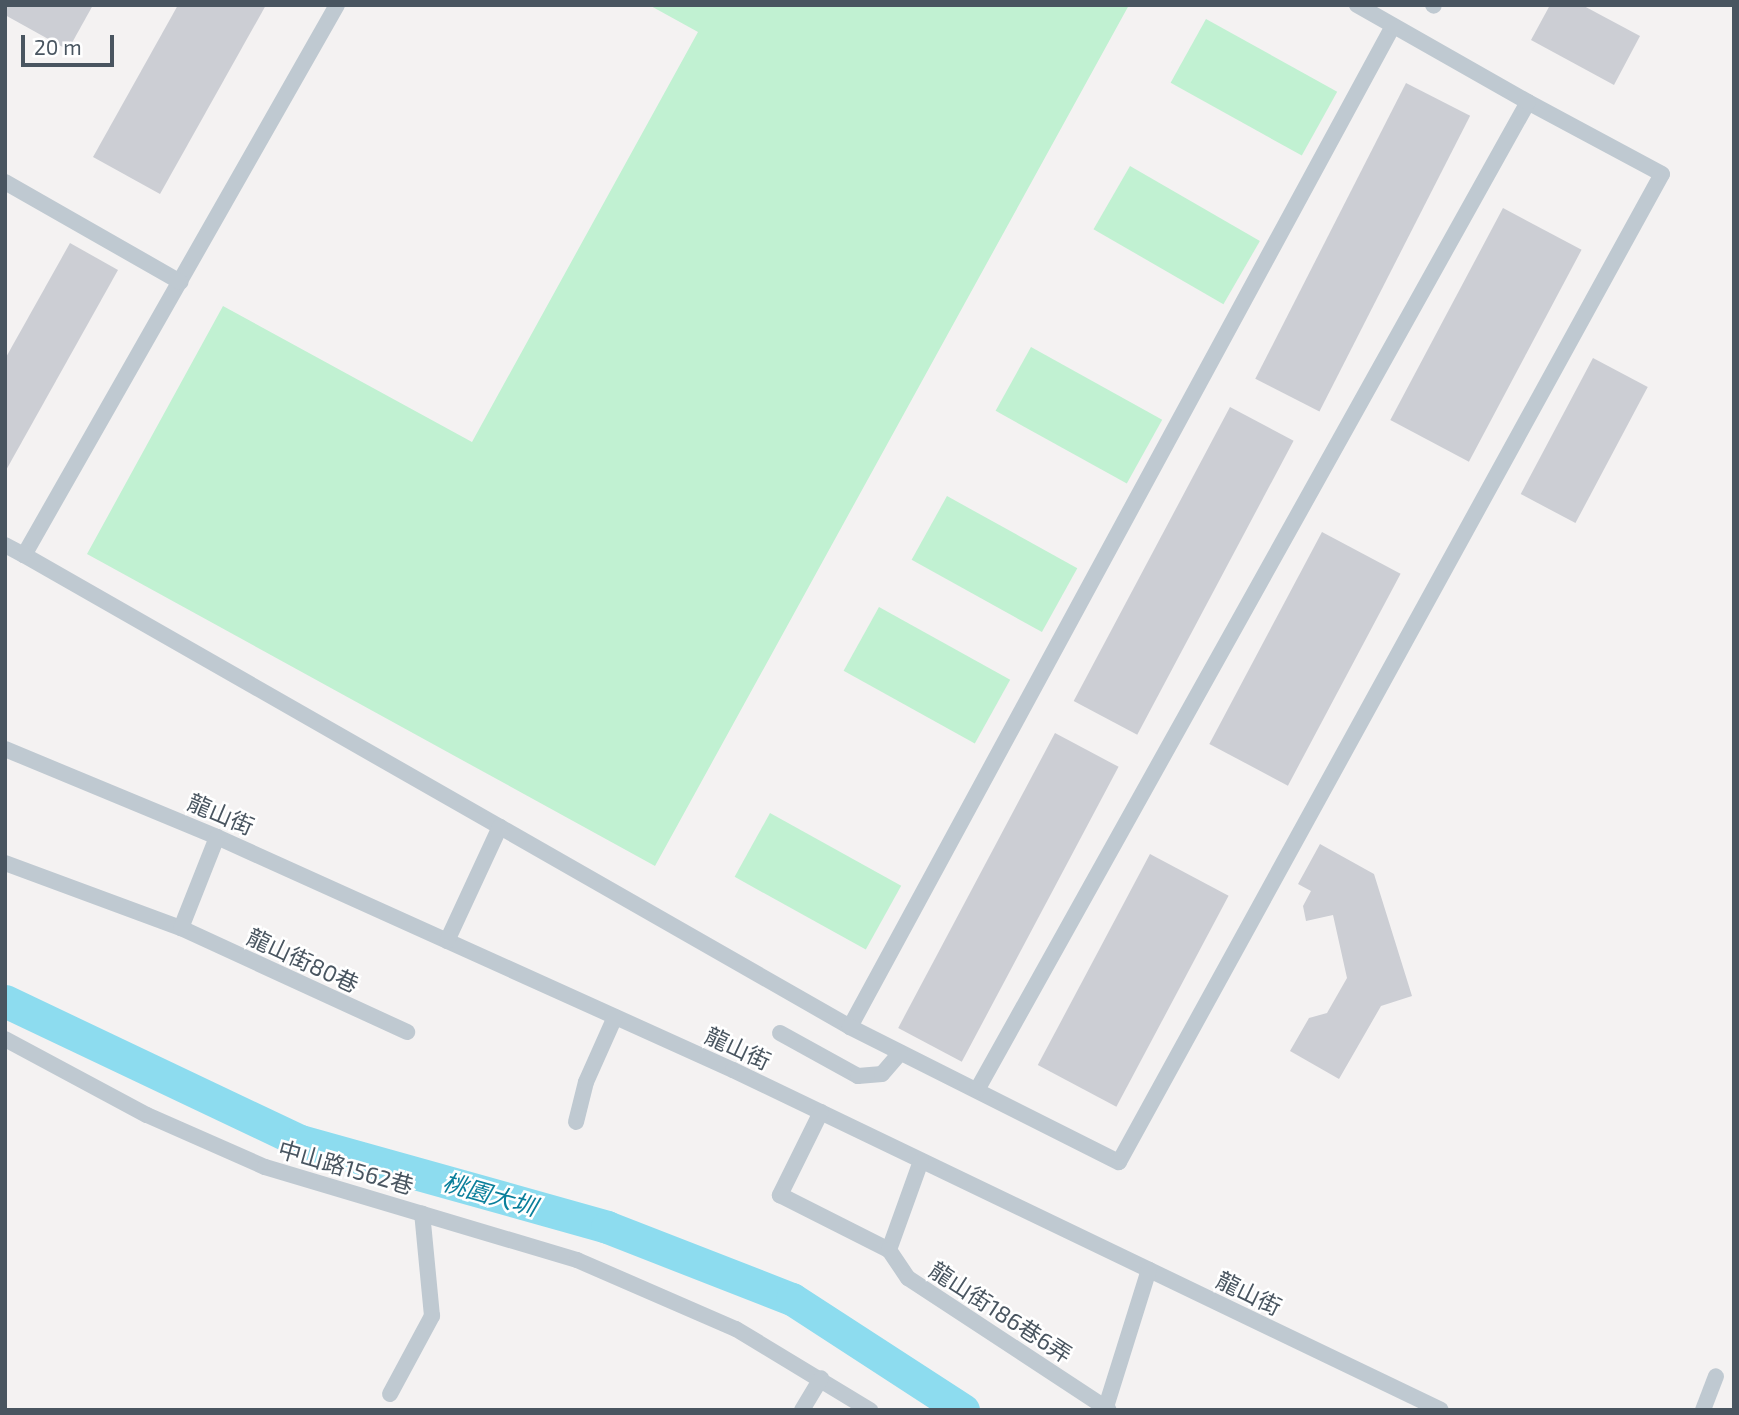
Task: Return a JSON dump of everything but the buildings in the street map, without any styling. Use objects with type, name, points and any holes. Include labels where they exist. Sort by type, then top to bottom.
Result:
[{"type":"lane","points":[[24,555],[337,5]]},
{"type":"lane","points":[[5,545],[850,1027],[1119,1162],[1662,174],[1357,5]]},
{"type":"lane","points":[[850,1027],[1393,26]]},
{"type":"lane","points":[[977,1090],[1528,102]]},
{"type":"lane","points":[[5,182],[180,282]]},
{"type":"lane","name":"龍山街","points":[[5,749],[217,837],[615,1017],[821,1112],[1441,1410]]},
{"type":"lane","points":[[447,941],[500,827]]},
{"type":"lane","points":[[181,928],[217,837]]},
{"type":"lane","name":"龍山街80巷","points":[[5,863],[181,928],[407,1032]]},
{"type":"lane","points":[[576,1122],[586,1082],[615,1017]]},
{"type":"lane","points":[[780,1033],[858,1076],[882,1074],[900,1053]]},
{"type":"lane","name":"中山路1562巷","points":[[5,1039],[147,1115],[265,1167],[577,1260],[736,1329],[870,1410]]},
{"type":"lane","points":[[821,1112],[780,1195],[889,1250],[921,1161]]},
{"type":"lane","points":[[390,1394],[432,1316],[422,1213]]},
{"type":"lane","name":"龍山街186巷6弄","points":[[889,1250],[908,1278],[1107,1409]]},
{"type":"lane","points":[[1107,1409],[1149,1270]]},
{"type":"lane","points":[[1703,1410],[1716,1376]]},
{"type":"lane","points":[[802,1410],[821,1378]]},
{"type":"green space","points":[[649,5],[1129,5],[655,866],[87,554],[223,306],[472,442],[698,32]]},
{"type":"green space","points":[[1206,19],[1337,92],[1302,156],[1171,83]]},
{"type":"green space","points":[[1130,166],[1260,241],[1223,304],[1094,229]]},
{"type":"green space","points":[[1031,347],[1162,420],[1127,484],[996,411]]},
{"type":"green space","points":[[947,496],[1077,568],[1042,632],[912,560]]},
{"type":"green space","points":[[879,607],[1010,680],[975,744],[844,671]]},
{"type":"green space","points":[[770,813],[901,886],[866,950],[735,877]]},
{"type":"waterway","name":"桃園大圳","points":[[5,1001],[300,1141],[607,1227],[792,1299],[963,1410]]}]
